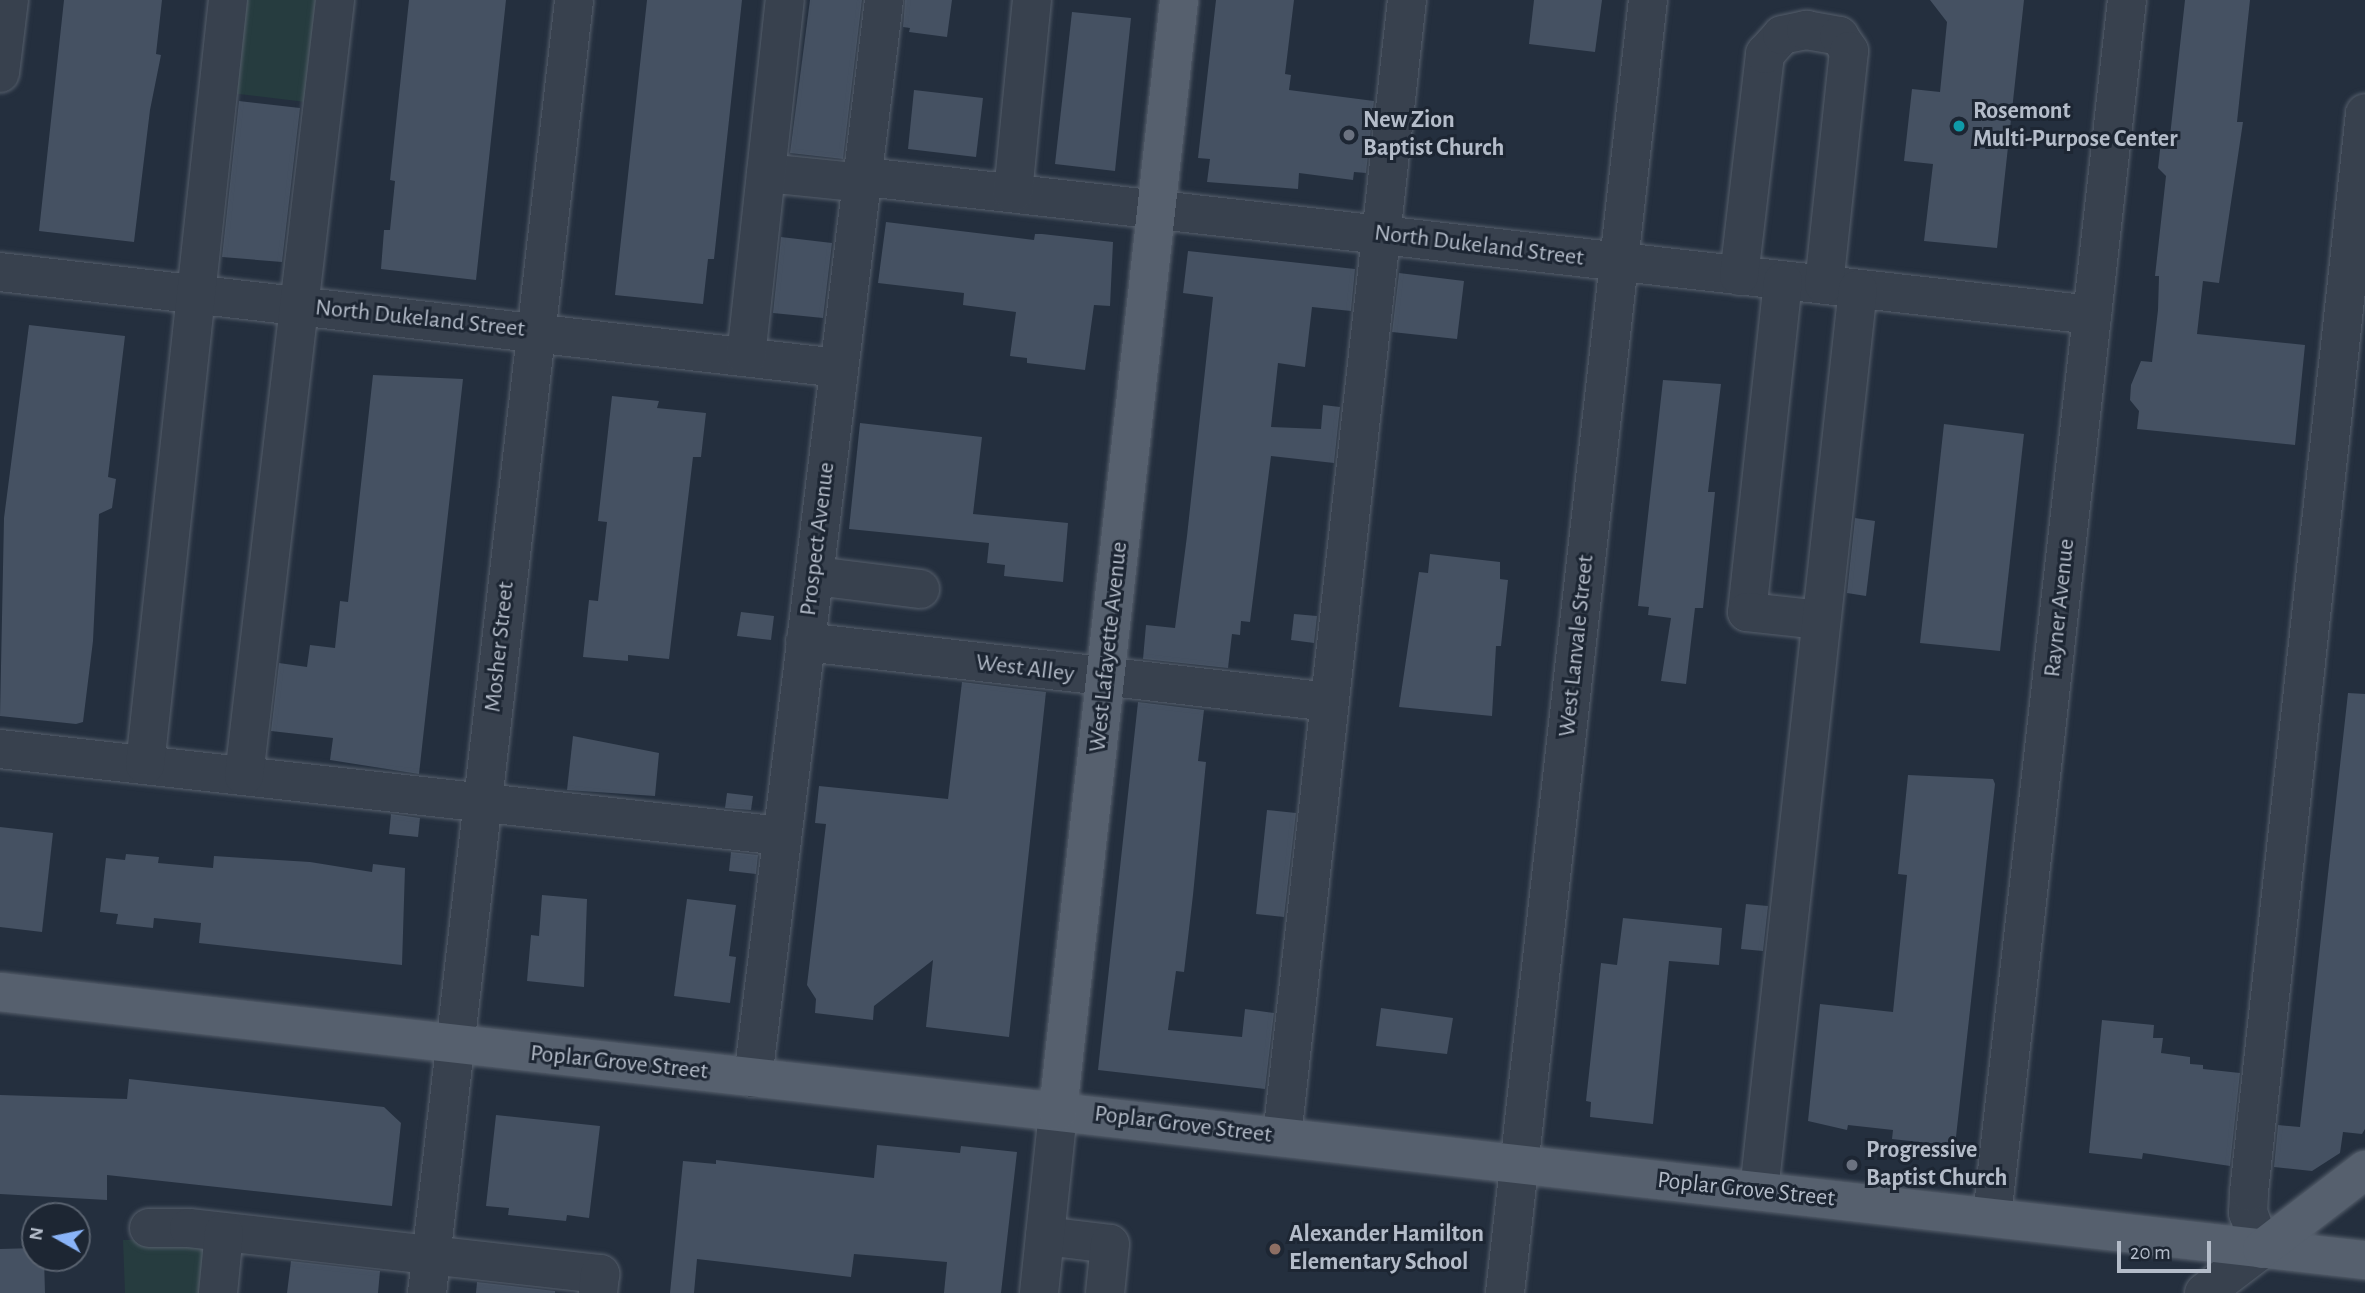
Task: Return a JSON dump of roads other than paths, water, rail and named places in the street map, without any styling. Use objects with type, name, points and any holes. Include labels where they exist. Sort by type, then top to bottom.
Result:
[{"type":"main road","name":"West Lafayette Avenue","points":[[1058,1111],[1179,0]]},
{"type":"main road","name":"Poplar Grove Street","points":[[0,992],[2365,1260]]},
{"type":"main road","points":[[2262,1249],[2365,1170]]},
{"type":"street","points":[[0,73],[9,0]]},
{"type":"street","points":[[145,765],[228,0]]},
{"type":"street","points":[[244,776],[335,0]]},
{"type":"street","name":"Mosher Street","points":[[427,1293],[574,0]]},
{"type":"street","points":[[746,357],[785,0]]},
{"type":"street","name":"Prospect Avenue","points":[[753,1077],[839,368],[865,180],[884,0]]},
{"type":"street","points":[[1013,192],[1032,0]]},
{"type":"street","points":[[1282,1137],[1407,0]]},
{"type":"street","name":"West Lanvale Street","points":[[1505,1293],[1648,0]]},
{"type":"street","name":"Rayner Avenue","points":[[1992,1217],[2127,0]]},
{"type":"street","points":[[1739,276],[1765,54],[1782,35],[1806,30],[1839,36],[1849,51],[1841,287],[1821,620],[1759,1191]]},
{"type":"street","points":[[2204,1293],[2262,1249],[2248,1213],[2249,1192],[2365,113]]},
{"type":"street","name":"North Dukeland Street","points":[[766,173],[1013,192],[2092,315]]},
{"type":"street","name":"North Dukeland Street","points":[[0,272],[839,368]]},
{"type":"street","points":[[1783,281],[1747,612],[1821,620]]},
{"type":"street","points":[[815,576],[920,589]]},
{"type":"street","name":"West Alley","points":[[805,642],[1330,702]]},
{"type":"street","points":[[0,749],[782,836]]},
{"type":"street","name":"West Lafayette Avenue","points":[[1039,1293],[1058,1111]]},
{"type":"street","points":[[149,1228],[224,1232],[600,1274],[598,1293]]},
{"type":"street","points":[[218,1293],[224,1232]]},
{"type":"street","points":[[1045,1236],[1111,1244],[1105,1293]]},
{"type":"place","name":"Rosemont Multi-Purpose Center","points":[[1959,126]]},
{"type":"place","name":"New Zion Baptist Church","points":[[1349,135]]},
{"type":"place","name":"Progressive Baptist Church","points":[[1852,1165]]},
{"type":"place","name":"Alexander Hamilton Elementary School","points":[[1275,1249]]}]
